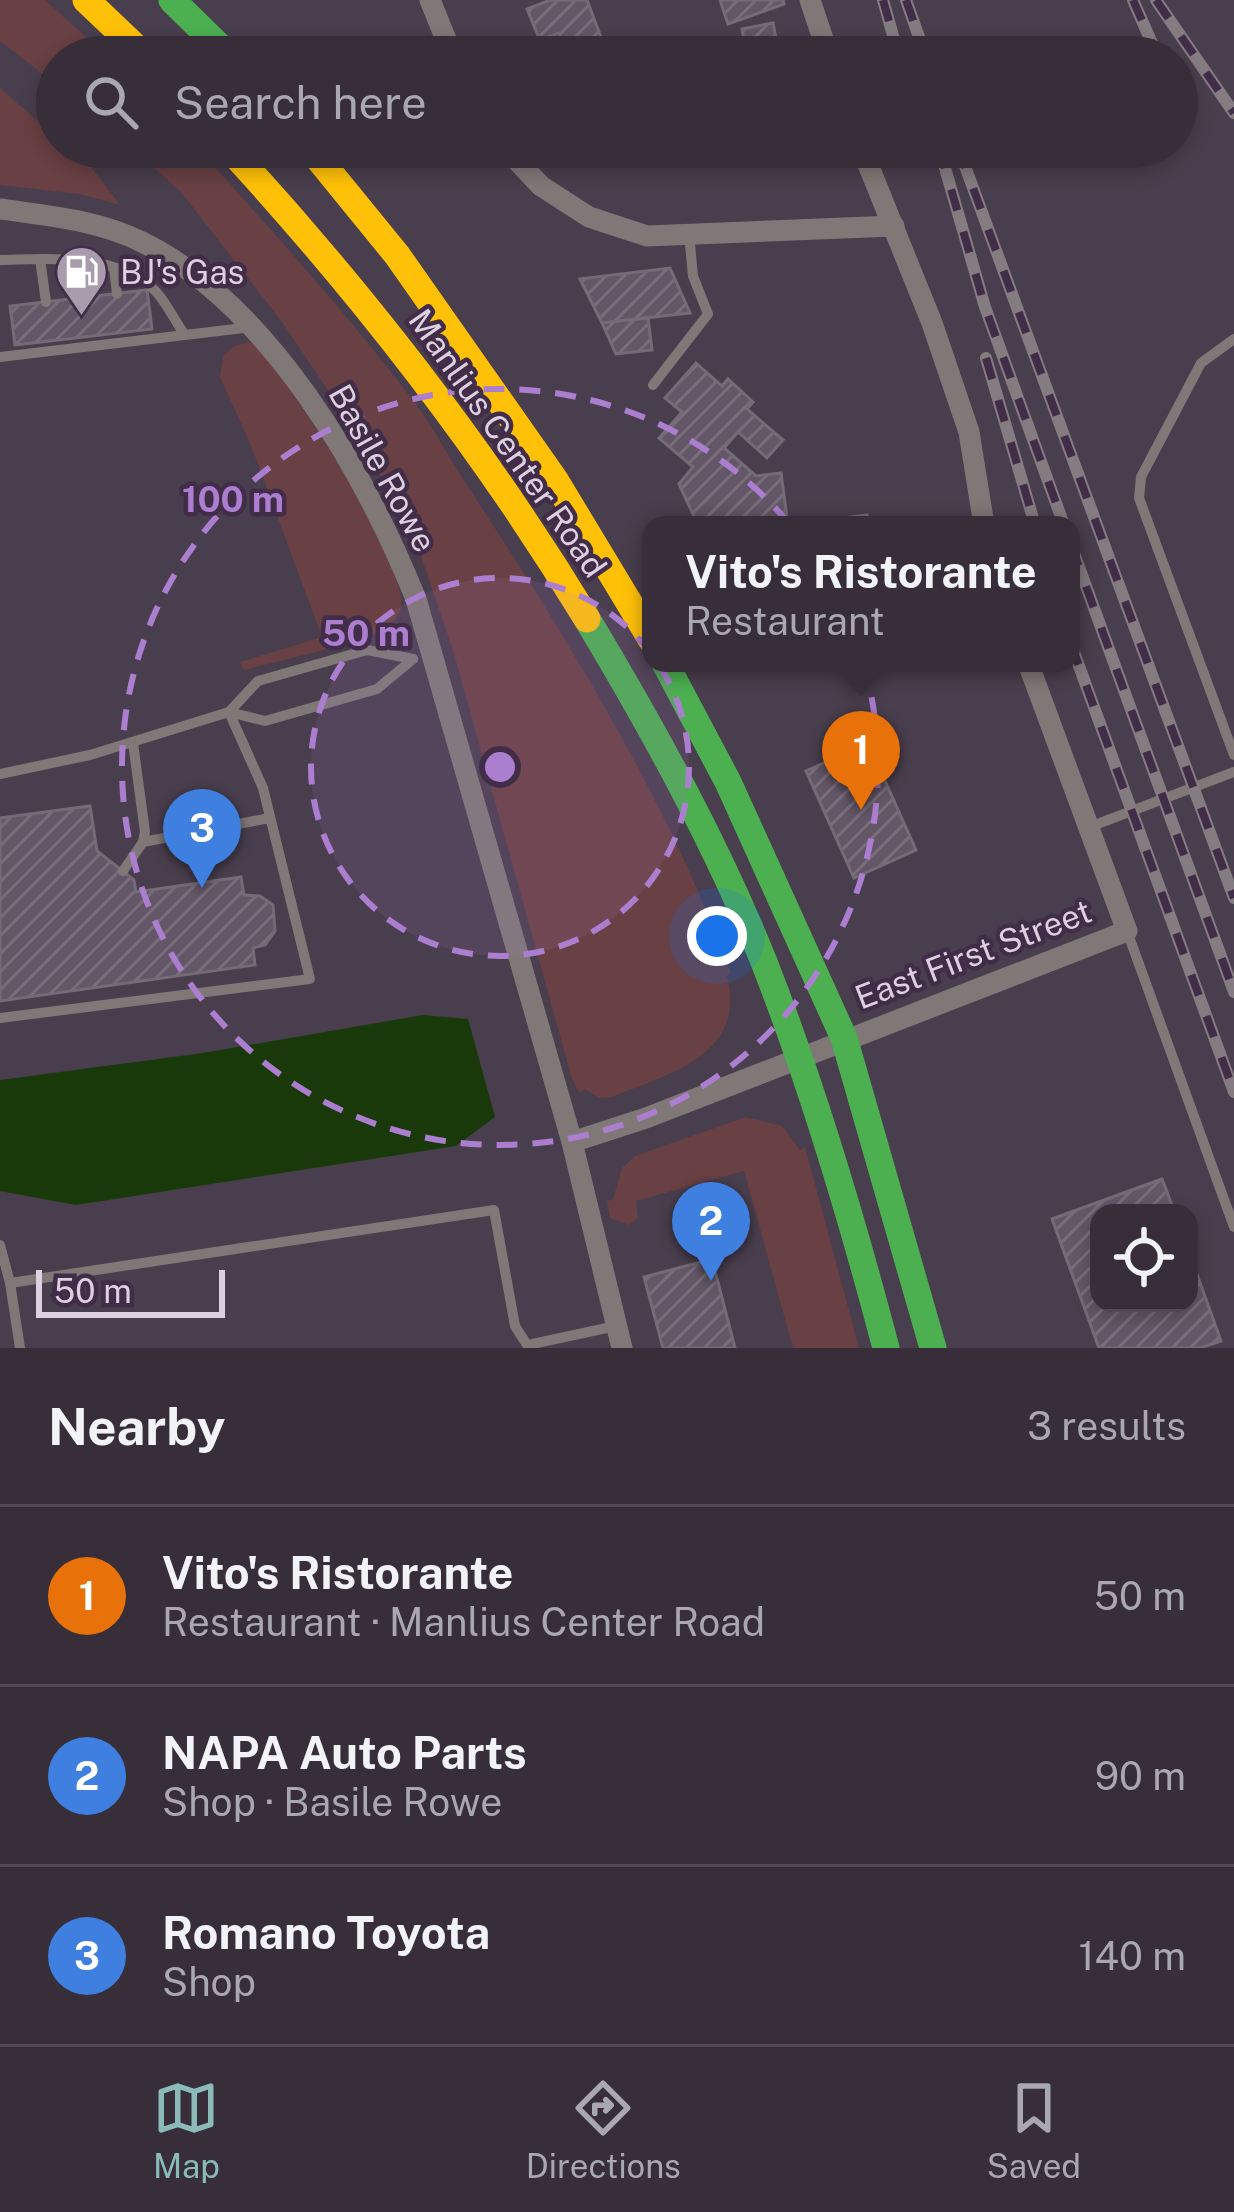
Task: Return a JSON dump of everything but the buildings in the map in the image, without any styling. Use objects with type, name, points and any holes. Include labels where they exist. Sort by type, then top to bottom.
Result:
[{"type":"main road","points":[[86,0],[124,36]]},
{"type":"main road","points":[[172,0],[209,36]]},
{"type":"main road","name":"Manlius Center Road","points":[[247,168],[349,281],[478,452],[574,598],[666,763],[750,930],[799,1056],[886,1348]]},
{"type":"main road","name":"Manlius Center Road","points":[[326,168],[397,255],[555,480],[642,624]]},
{"type":"main road","points":[[670,672],[728,782],[844,1038],[933,1348]]},
{"type":"street","points":[[430,0],[445,36]]},
{"type":"street","points":[[810,0],[822,36]]},
{"type":"street","points":[[523,168],[541,186],[589,218],[646,236],[894,226]]},
{"type":"street","points":[[870,168],[969,432],[983,516]]},
{"type":"street","name":"Basile Rowe","points":[[0,208],[93,223],[140,241],[189,268],[279,358],[344,456],[393,542],[416,599],[422,657],[572,1142],[619,1337]]},
{"type":"street","name":"East First Street","points":[[572,1142],[646,1118],[1127,931],[1031,672]]},
{"type":"lane","points":[[653,385],[708,314],[693,275],[689,234]]},
{"type":"lane","points":[[0,260],[77,258],[114,268],[149,284],[185,335]]},
{"type":"lane","points":[[77,258],[83,298]]},
{"type":"lane","points":[[40,259],[46,302]]},
{"type":"lane","points":[[114,268],[117,294]]},
{"type":"lane","points":[[0,357],[51,346],[253,327]]},
{"type":"lane","points":[[1234,339],[1201,363],[1141,477],[1139,498],[1234,755]]},
{"type":"lane","points":[[0,774],[133,742],[229,712],[258,681],[367,650],[422,657]]},
{"type":"lane","points":[[229,712],[265,721],[377,689],[422,657]]},
{"type":"lane","points":[[0,1018],[310,979],[250,751],[229,712]]},
{"type":"lane","points":[[122,871],[146,832],[133,742]]},
{"type":"lane","points":[[1087,828],[1234,772]]},
{"type":"lane","points":[[143,842],[270,818]]},
{"type":"lane","points":[[1127,931],[1234,1227]]},
{"type":"lane","points":[[10,1282],[494,1210],[515,1326],[528,1347],[619,1337]]},
{"type":"lane","points":[[0,1244],[20,1348]]},
{"type":"shaded area","points":[[0,0],[45,0],[85,36],[36,36],[36,69],[0,41]]},
{"type":"shaded area","points":[[0,88],[36,120],[36,168],[92,168],[120,205],[80,194],[0,185]]},
{"type":"shaded area","points":[[154,168],[215,168],[336,305],[415,403],[611,719],[676,844],[731,973],[727,976],[726,1025],[715,1043],[679,1069],[612,1097],[600,1098],[584,1089],[580,1094],[453,650],[415,539],[358,435],[282,322],[181,192]]},
{"type":"shaded area","points":[[248,342],[260,345],[361,502],[393,568],[401,604],[393,622],[368,636],[244,670],[240,662],[322,637],[252,448],[220,377],[223,356]]},
{"type":"shaded area","points":[[423,1015],[468,1019],[495,1117],[456,1146],[76,1205],[0,1191],[0,1080],[203,1053]]},
{"type":"shaded area","points":[[746,1117],[782,1126],[800,1150],[805,1147],[859,1348],[793,1348],[744,1171],[636,1201],[638,1218],[629,1225],[610,1218],[607,1201],[613,1199],[622,1168],[635,1156]]},
{"type":"railway","points":[[883,0],[893,36]]},
{"type":"railway","points":[[906,0],[919,36]]},
{"type":"railway","points":[[1133,0],[1149,36]]},
{"type":"railway","points":[[1156,0],[1181,36]]},
{"type":"railway","points":[[1198,61],[1234,113]]},
{"type":"railway","points":[[945,168],[985,307],[1061,516]]},
{"type":"railway","points":[[966,168],[1234,898]]},
{"type":"railway","points":[[986,358],[1032,516]]},
{"type":"railway","points":[[1080,570],[1234,992]]},
{"type":"railway","points":[[1080,669],[1234,1092]]},
{"type":"traffic: fast","points":[[172,0],[209,36]]},
{"type":"traffic: fast","points":[[587,619],[682,787],[764,962],[831,1154],[886,1348]]},
{"type":"traffic: fast","points":[[670,672],[728,782],[844,1038],[933,1348]]},
{"type":"traffic: slow","points":[[86,0],[124,36]]},
{"type":"traffic: slow","points":[[247,168],[419,374],[506,494],[587,619]]},
{"type":"traffic: slow","points":[[326,168],[397,255],[555,480],[642,624]]},
{"type":"place","name":"BJ's Gas","points":[[81,318]]},
{"type":"place","name":"Vito's Ristorante","points":[[861,810]]},
{"type":"place","name":"Romano Toyota","points":[[202,888]]},
{"type":"place","name":"NAPA Auto Parts","points":[[711,1281]]}]
